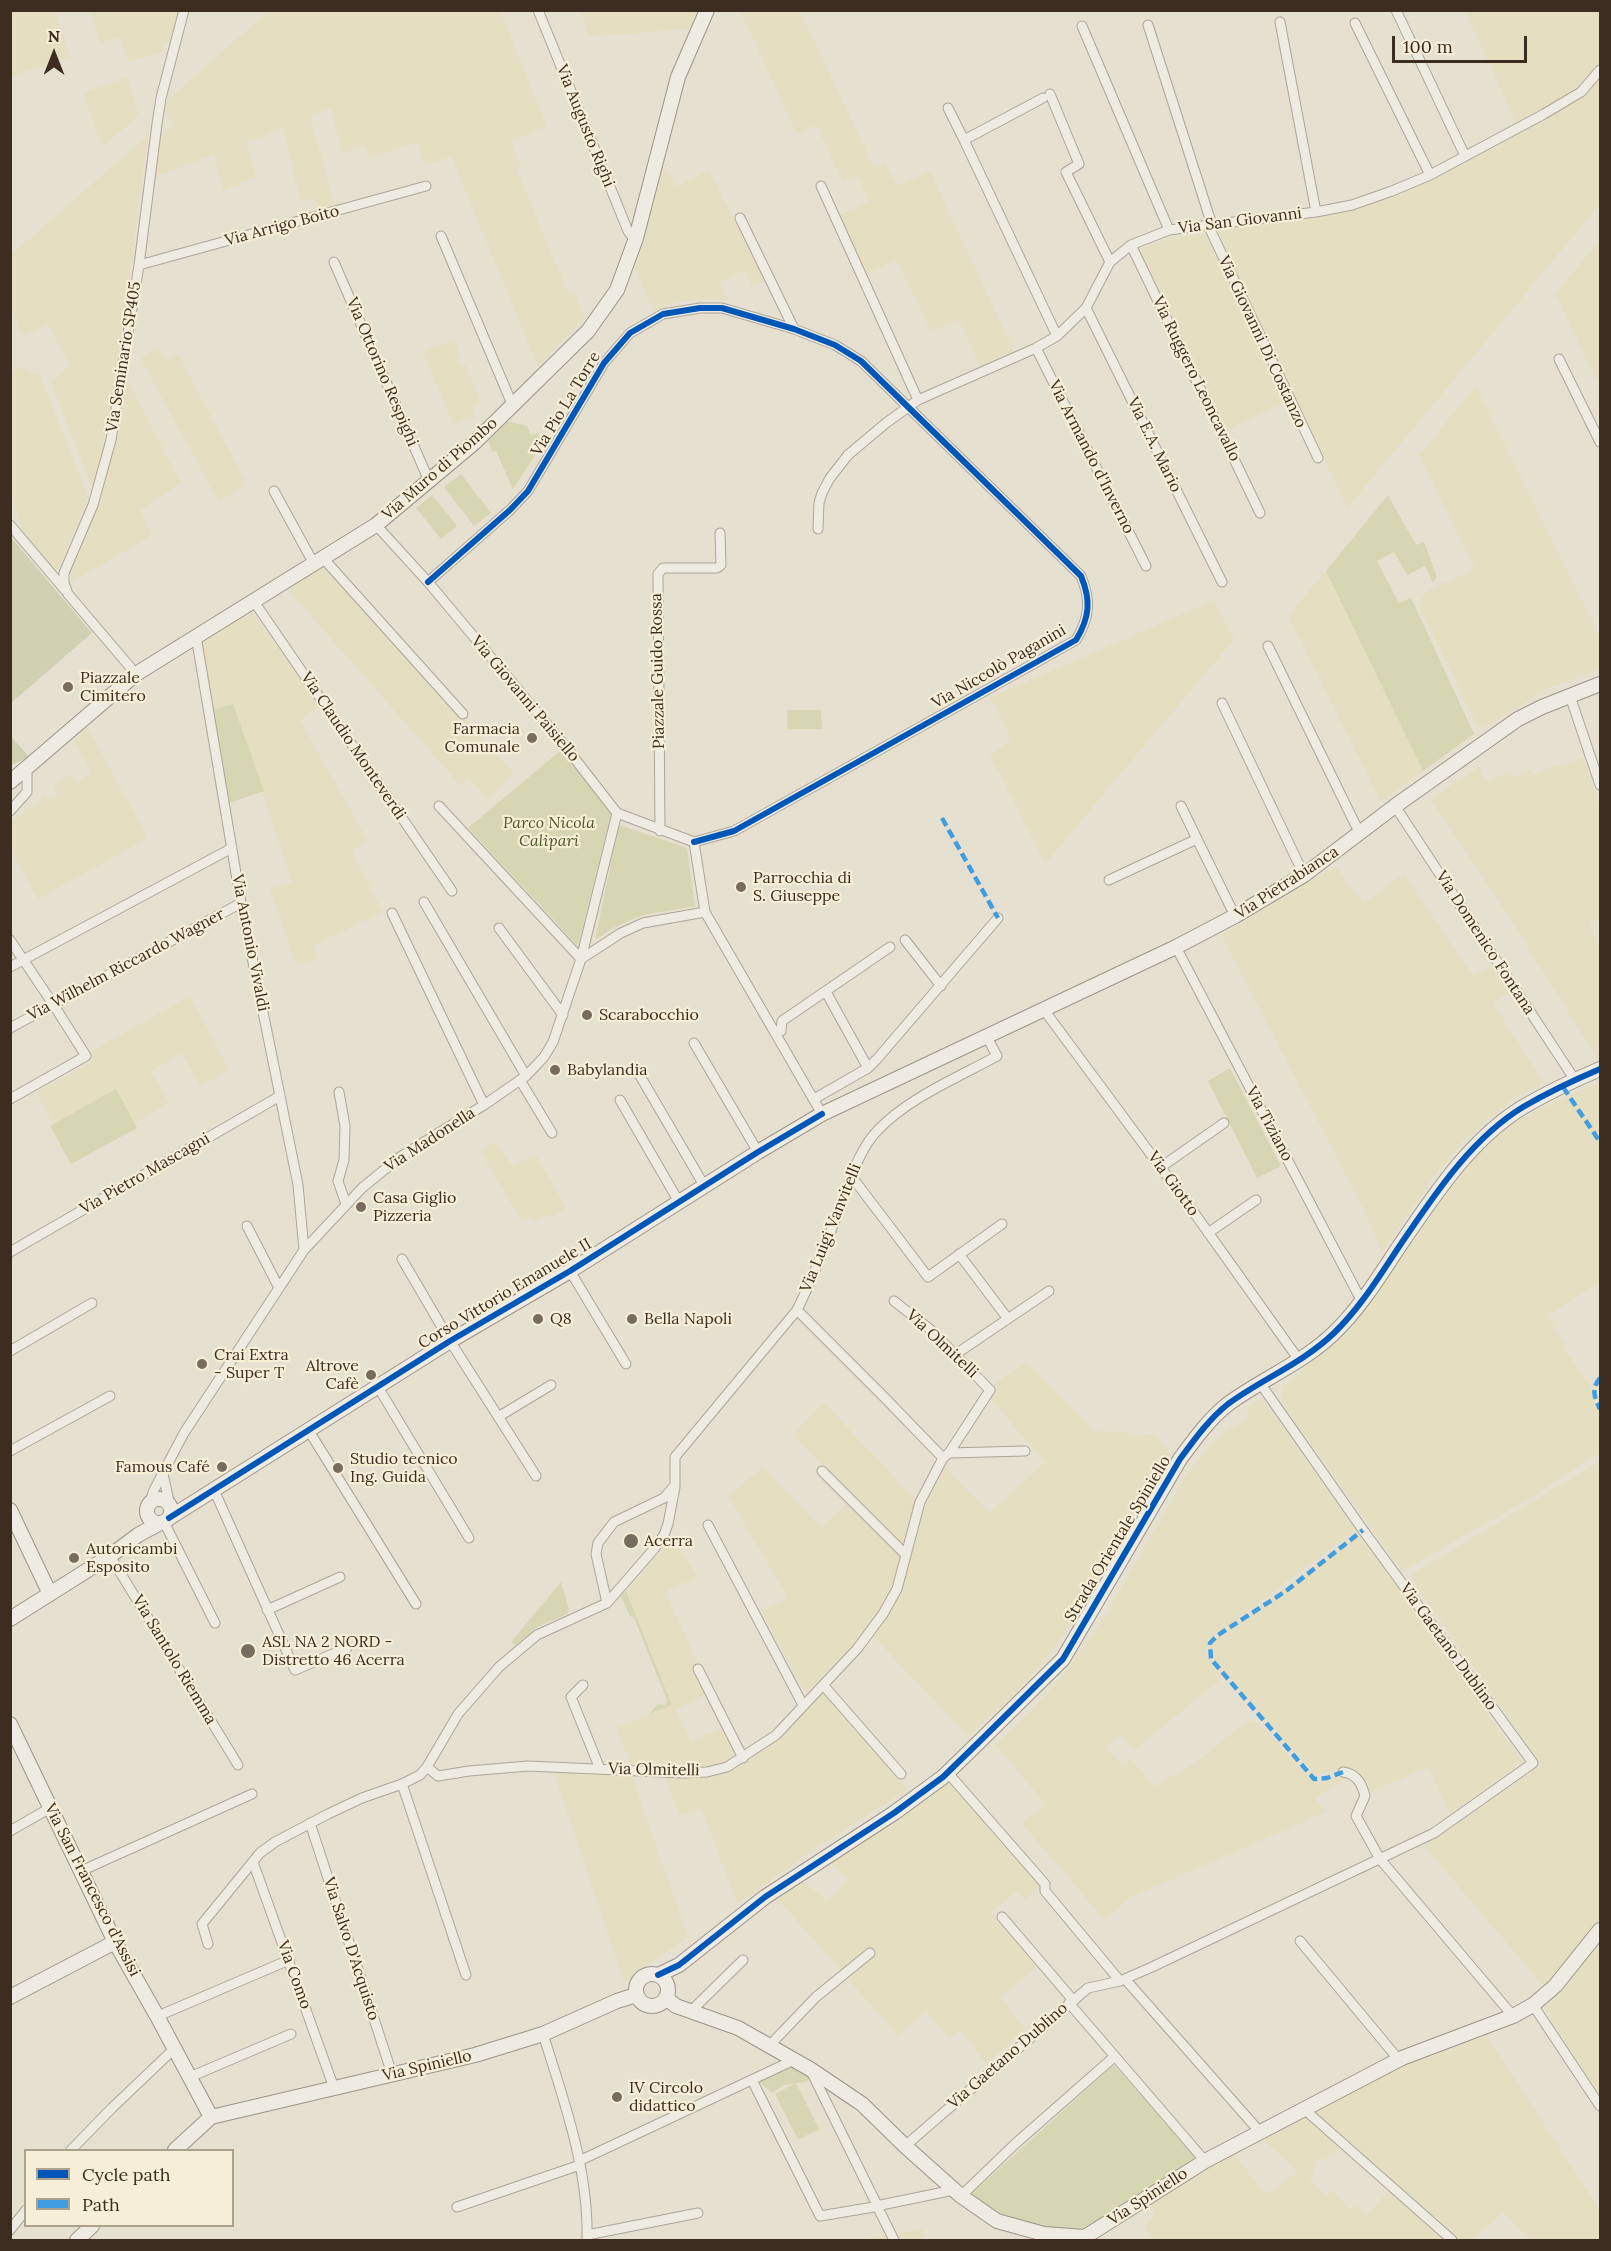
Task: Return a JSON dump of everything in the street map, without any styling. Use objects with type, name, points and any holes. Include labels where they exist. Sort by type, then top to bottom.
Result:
[{"type":"street","name":"Via Seminario SP405","points":[[68,594],[64,583],[64,573],[93,505],[111,440],[139,265],[157,124],[184,10]]},
{"type":"street","name":"Via Augusto Righi","points":[[538,10],[627,231],[637,235]]},
{"type":"street","name":"Via Muro di Piombo","points":[[10,782],[136,674],[376,525],[474,443],[588,331],[617,290],[637,235],[678,77],[706,10]]},
{"type":"street","points":[[1396,10],[1465,156]]},
{"type":"street","points":[[1280,22],[1316,212]]},
{"type":"street","points":[[1355,23],[1430,175]]},
{"type":"street","name":"Via Giovanni Di Costanzo","points":[[1148,25],[1210,225],[1318,458]]},
{"type":"street","points":[[1082,26],[1169,230]]},
{"type":"street","name":"Via San Giovanni","points":[[909,407],[918,400],[1036,348],[1057,336],[1086,308],[1110,262],[1131,245],[1169,230],[1316,212],[1352,205],[1392,191],[1430,175],[1573,97],[1581,92],[1600,70]]},
{"type":"street","points":[[964,140],[1046,96],[1079,164],[1066,172],[1110,262]]},
{"type":"street","points":[[948,108],[1057,336]]},
{"type":"street","name":"Via Arrigo Boito","points":[[139,265],[426,186]]},
{"type":"street","points":[[820,186],[918,400]]},
{"type":"street","points":[[740,218],[794,329]]},
{"type":"street","points":[[441,236],[512,404]]},
{"type":"street","name":"Via Ruggero Leoncavallo","points":[[1131,245],[1260,513]]},
{"type":"street","name":"Via Ottorino Respighi","points":[[334,262],[429,481]]},
{"type":"street","name":"Via Pio La Torre","points":[[428,582],[473,544],[528,490],[604,363],[630,333],[663,314],[700,308],[722,308],[794,329],[835,345],[854,356],[909,407]]},
{"type":"street","name":"Via E.A. Mario","points":[[1086,308],[1222,582]]},
{"type":"street","name":"Via Armando d'Inverno","points":[[1036,348],[1146,566]]},
{"type":"street","points":[[1560,359],[1600,442]]},
{"type":"street","points":[[818,529],[822,493],[835,472],[848,455],[909,407]]},
{"type":"street","name":"Via Niccolò Paganini","points":[[694,842],[734,831],[1076,640],[1085,625],[1089,600],[1082,576],[909,407]]},
{"type":"street","points":[[274,491],[319,561],[463,714]]},
{"type":"street","points":[[10,525],[136,674]]},
{"type":"street","name":"Via Giovanni Paisiello","points":[[376,525],[428,582],[561,741],[617,813],[694,842]]},
{"type":"street","name":"Piazzale Guido Rossa","points":[[660,831],[658,574],[663,568],[717,568],[721,565],[720,533]]},
{"type":"street","name":"Via Claudio Monteverdi","points":[[253,600],[452,891]]},
{"type":"street","name":"Via Antonio Vivaldi","points":[[196,636],[242,903],[298,1185],[304,1250]]},
{"type":"street","points":[[1268,646],[1360,834]]},
{"type":"street","name":"Via Pietrabianca","points":[[822,1114],[1176,947],[1234,916],[1304,875],[1395,806],[1518,719],[1600,684]]},
{"type":"street","points":[[1570,696],[1600,785]]},
{"type":"street","points":[[1222,703],[1304,875]]},
{"type":"street","points":[[10,811],[27,792],[27,767]]},
{"type":"street","points":[[440,806],[581,959],[621,933],[644,923],[705,912]]},
{"type":"street","points":[[1181,806],[1234,916]]},
{"type":"street","name":"Via Domenico Fontana","points":[[1395,806],[1575,1080]]},
{"type":"street","name":"Via Madonella","points":[[162,1510],[163,1474],[184,1432],[304,1250],[346,1204],[400,1157],[523,1078],[544,1057],[553,1042],[581,959],[617,813]]},
{"type":"street","points":[[1109,880],[1197,839]]},
{"type":"street","points":[[694,842],[705,912],[822,1114]]},
{"type":"street","points":[[10,967],[232,848]]},
{"type":"street","points":[[424,902],[552,1133]]},
{"type":"street","name":"Via Wilhelm Riccardo Wagner","points":[[10,1028],[242,903]]},
{"type":"street","points":[[392,913],[484,1105]]},
{"type":"street","points":[[814,1099],[868,1068],[998,918]]},
{"type":"street","points":[[500,928],[563,1015]]},
{"type":"street","points":[[10,940],[86,1056],[10,1099]]},
{"type":"street","points":[[906,940],[941,986]]},
{"type":"street","points":[[776,1034],[781,1031],[782,1021],[890,947]]},
{"type":"street","name":"Via Tiziano","points":[[1176,947],[1362,1302]]},
{"type":"street","points":[[826,992],[868,1068]]},
{"type":"street","name":"Via Giotto","points":[[1044,1010],[1161,1167],[1299,1360]]},
{"type":"street","name":"Via Luigi Vanvitelli","points":[[427,1767],[458,1714],[499,1667],[537,1635],[607,1603],[654,1549],[664,1535],[668,1524],[675,1485],[675,1457],[797,1310],[811,1283],[861,1155],[876,1132],[897,1114],[997,1056],[987,1037]]},
{"type":"street","points":[[694,1043],[758,1152]]},
{"type":"street","name":"Strada Orientale Spiniello","points":[[657,1975],[678,1965],[765,1897],[894,1813],[948,1773],[1063,1659],[1180,1459],[1198,1436],[1226,1406],[1299,1360],[1333,1334],[1362,1302],[1468,1152],[1522,1108],[1600,1069]]},
{"type":"street","points":[[639,1074],[705,1187]]},
{"type":"street","points":[[339,1092],[345,1126],[344,1160],[338,1181],[346,1204]]},
{"type":"street","name":"Via Pietro Mascagni","points":[[10,1252],[280,1096]]},
{"type":"street","points":[[620,1100],[679,1202]]},
{"type":"street","name":"Corso Vittorio Emanuele II","points":[[10,1619],[110,1556],[132,1540],[162,1510],[188,1503],[208,1494],[450,1341],[570,1271],[822,1114]]},
{"type":"street","points":[[1161,1167],[1224,1123]]},
{"type":"street","points":[[852,1177],[928,1277],[1002,1224]]},
{"type":"street","points":[[1208,1233],[1256,1200]]},
{"type":"street","points":[[247,1226],[279,1288]]},
{"type":"street","points":[[959,1254],[1008,1319]]},
{"type":"street","points":[[402,1259],[450,1341],[536,1476]]},
{"type":"street","points":[[570,1271],[626,1364]]},
{"type":"street","points":[[956,1354],[1049,1292]]},
{"type":"street","name":"Via Olmitelli","points":[[427,1767],[438,1776],[528,1766],[707,1772],[727,1767],[776,1735],[824,1686],[884,1614],[897,1589],[920,1502],[946,1456],[990,1390],[932,1330],[894,1301]]},
{"type":"street","points":[[10,1350],[92,1303]]},
{"type":"street","points":[[797,1310],[946,1456],[1025,1451]]},
{"type":"street","name":"Via Gaetano Dublino","points":[[905,2146],[1088,1988],[1122,1980],[1434,1833],[1533,1763],[1362,1530],[1260,1383]]},
{"type":"street","points":[[498,1417],[551,1385]]},
{"type":"street","points":[[378,1387],[469,1538]]},
{"type":"street","points":[[10,1451],[110,1396]]},
{"type":"street","points":[[309,1431],[416,1604]]},
{"type":"street","points":[[822,1471],[906,1554]]},
{"type":"street","points":[[163,1474],[162,1510],[215,1623]]},
{"type":"street","points":[[607,1603],[596,1554],[598,1543],[614,1522],[664,1498],[675,1485]]},
{"type":"street","points":[[208,1494],[295,1670],[347,1648]]},
{"type":"street","points":[[10,1510],[50,1594]]},
{"type":"street","points":[[132,1540],[162,1510]]},
{"type":"street","points":[[708,1525],[803,1705]]},
{"type":"street","name":"Via Santolo Riemma","points":[[110,1556],[238,1765]]},
{"type":"street","points":[[267,1610],[340,1577]]},
{"type":"street","points":[[698,1669],[743,1758]]},
{"type":"street","points":[[583,1685],[571,1697],[600,1769]]},
{"type":"street","points":[[824,1686],[901,1774]]},
{"type":"street","name":"Via San Francesco d'Assisi","points":[[10,1724],[115,1942],[158,2016],[211,2117]]},
{"type":"street","points":[[208,1944],[202,1924],[260,1853],[274,1842],[310,1823],[362,1798],[420,1775],[427,1767]]},
{"type":"street","points":[[1343,1772],[1349,1773],[1362,1785],[1365,1796],[1356,1816],[1380,1859],[1513,2016]]},
{"type":"street","points":[[948,1773],[1045,1884],[1045,1891],[1122,1980],[1260,2132]]},
{"type":"street","points":[[402,1784],[466,1975]]},
{"type":"street","points":[[81,1871],[252,1794]]},
{"type":"street","points":[[10,1831],[50,1808]]},
{"type":"street","name":"Via Salvo D'Acquisto","points":[[310,1823],[392,2074]]},
{"type":"street","name":"Via Como","points":[[253,1862],[334,2088]]},
{"type":"street","points":[[1002,1917],[1114,2057],[1205,2161]]},
{"type":"street","name":"Via Spiniello","points":[[666,1998],[676,2006],[738,2028],[810,2069],[862,2104],[957,2193],[997,2221],[1044,2234],[1086,2239],[1205,2161],[1260,2132],[1399,2060],[1513,2016],[1533,2005],[1555,1986],[1600,1930]]},
{"type":"street","points":[[1300,1941],[1399,2060]]},
{"type":"street","points":[[12,1991],[115,1942]]},
{"type":"street","points":[[769,2046],[816,1997],[870,1953]]},
{"type":"street","points":[[158,2016],[289,1960]]},
{"type":"street","points":[[691,2011],[743,1960]]},
{"type":"street","points":[[652,1974],[657,1975],[666,1982],[668,1993],[666,1998],[656,2006],[644,2004],[636,1995],[635,1989],[640,1978],[652,1974]]},
{"type":"street","name":"Via Spiniello","points":[[211,2117],[476,2055],[543,2034],[617,2001],[636,1995]]},
{"type":"street","points":[[1533,2005],[1600,2106]]},
{"type":"street","points":[[190,2077],[291,2034]]},
{"type":"street","points":[[543,2034],[580,2163],[587,2238],[698,2213]]},
{"type":"street","points":[[73,2149],[175,2048]]},
{"type":"street","points":[[752,2080],[820,2217],[957,2193],[1114,2057]]},
{"type":"street","points":[[457,2207],[580,2163],[794,2060]]},
{"type":"street","points":[[810,2069],[894,2241]]},
{"type":"street","points":[[1304,2109],[1452,2241]]},
{"type":"street","points":[[177,2149],[211,2117]]},
{"type":"street","points":[[10,2230],[24,2212]]},
{"type":"street","points":[[77,2241],[91,2227]]},
{"type":"shaded area","points":[[10,11],[54,11],[71,57],[11,76]]},
{"type":"shaded area","points":[[89,11],[180,11],[170,43],[162,44],[164,51],[128,62],[120,37],[101,43]]},
{"type":"shaded area","points":[[269,11],[501,11],[547,126],[511,141],[521,165],[516,168],[568,293],[574,291],[585,318],[538,366],[451,157],[424,165],[417,142],[370,158],[365,146],[342,153],[331,108],[310,117],[335,206],[317,211],[313,198],[300,201],[283,128],[247,142],[256,177],[223,191],[214,154],[155,177],[160,137],[174,125],[164,111],[168,99]]},
{"type":"shaded area","points":[[581,11],[699,11],[692,29],[588,36]]},
{"type":"shaded area","points":[[740,11],[800,11],[874,167],[885,162],[897,186],[930,171],[1014,351],[980,367],[959,320],[931,331],[896,260],[866,274],[840,215],[869,201],[857,177],[843,182],[816,125],[797,134]]},
{"type":"shaded area","points":[[1465,11],[1600,11],[1600,63],[1579,88],[1516,123]]},
{"type":"shaded area","points":[[1600,76],[1600,204],[1347,508],[1295,398],[1226,430],[1139,250],[1163,240],[1326,215],[1360,207],[1414,187],[1520,131]]},
{"type":"shaded area","points":[[127,77],[139,115],[102,147],[83,93]]},
{"type":"shaded area","points":[[148,135],[116,380],[105,441],[94,485],[91,486],[51,382],[70,365],[48,324],[23,336],[11,311],[11,255]]},
{"type":"shaded area","points":[[662,169],[668,170],[676,187],[709,170],[766,281],[752,287],[744,270],[720,283],[728,301],[710,299],[677,302],[654,312],[634,266]]},
{"type":"shaded area","points":[[1600,240],[1600,387],[1555,294]]},
{"type":"shaded area","points":[[454,339],[460,353],[460,357],[457,358],[461,367],[466,365],[481,403],[472,407],[475,416],[458,422],[454,427],[423,352]]},
{"type":"shaded area","points":[[159,348],[166,360],[178,354],[247,484],[219,502],[141,360],[143,356]]},
{"type":"shaded area","points":[[25,366],[32,375],[39,372],[88,497],[55,576],[29,546],[11,496],[11,371]]},
{"type":"shaded area","points":[[125,382],[129,383],[181,483],[140,510],[152,535],[72,582],[70,569],[100,495],[109,465]]},
{"type":"shaded area","points":[[1476,386],[1600,637],[1600,669],[1536,693],[1536,696],[1483,728],[1478,727],[1420,608],[1422,597],[1428,591],[1475,569],[1419,455]]},
{"type":"shaded area","points":[[327,565],[514,773],[488,800],[469,778],[461,786],[287,589]]},
{"type":"shaded area","points":[[1326,571],[1423,771],[1381,802],[1288,615]]},
{"type":"shaded area","points":[[1214,600],[1234,639],[1045,864],[990,755],[1012,740],[990,698]]},
{"type":"shaded area","points":[[250,608],[319,706],[300,720],[368,841],[352,851],[383,912],[314,945],[318,958],[296,965],[270,889],[292,882],[233,704],[212,710],[201,642]]},
{"type":"shaded area","points":[[87,727],[148,838],[38,899],[11,850],[11,824],[27,808],[35,807],[44,795],[50,801],[58,796],[53,785],[71,775],[77,782],[92,773],[74,741]]},
{"type":"shaded area","points":[[1583,757],[1600,807],[1600,919],[1589,923],[1600,949],[1600,1059],[1598,1060],[1512,922],[1430,799],[1479,767],[1487,782],[1510,771],[1513,778],[1531,770],[1534,775],[1556,765],[1557,768]]},
{"type":"shaded area","points":[[1335,866],[1364,903],[1404,874],[1473,976],[1493,966],[1509,992],[1493,1003],[1544,1083],[1513,1099],[1462,1142],[1432,1179],[1382,1252],[1363,1208],[1221,935]]},
{"type":"shaded area","points":[[190,996],[229,1070],[200,1086],[182,1053],[151,1071],[169,1103],[134,1123],[116,1090],[53,1124],[36,1093],[92,1062],[88,1053]]},
{"type":"shaded area","points":[[1600,1081],[1600,1282],[1547,1316],[1566,1345],[1563,1347],[1587,1381],[1600,1416],[1600,1453],[1520,1504],[1402,1571],[1281,1402],[1282,1387],[1351,1330],[1448,1192],[1481,1152],[1512,1125],[1530,1114]]},
{"type":"shaded area","points":[[497,1141],[512,1166],[536,1155],[566,1208],[552,1216],[548,1214],[533,1222],[530,1217],[522,1222],[480,1151]]},
{"type":"shaded area","points":[[1026,1362],[1095,1431],[1125,1432],[1132,1436],[1155,1434],[1171,1453],[1084,1604],[1056,1645],[1020,1688],[969,1737],[873,1636],[899,1594],[925,1508],[943,1465],[989,1513],[1045,1462],[989,1397],[996,1391],[994,1385]]},
{"type":"shaded area","points":[[1262,1398],[1356,1530],[1208,1640],[1205,1653],[1221,1675],[1220,1680],[1134,1750],[1120,1735],[1107,1747],[1122,1765],[1131,1759],[1155,1787],[1168,1775],[1172,1778],[1202,1758],[1245,1722],[1250,1721],[1261,1726],[1312,1781],[1324,1783],[1336,1777],[1347,1777],[1315,1798],[1326,1812],[1129,1898],[1105,1920],[1022,1824],[1045,1803],[995,1745],[1064,1675],[1105,1616],[1189,1470],[1230,1424],[1234,1428],[1250,1416],[1246,1409]]},
{"type":"shaded area","points":[[824,1403],[919,1503],[904,1546],[793,1435]]},
{"type":"shaded area","points":[[1600,1461],[1600,1922],[1545,1988],[1424,1846],[1539,1767],[1540,1764],[1410,1576]]},
{"type":"shaded area","points":[[763,1467],[821,1527],[848,1503],[900,1557],[897,1576],[887,1601],[867,1631],[806,1693],[761,1611],[788,1598],[728,1496]]},
{"type":"shaded area","points":[[1361,1534],[1522,1762],[1450,1814],[1428,1767],[1369,1793],[1344,1768],[1318,1774],[1313,1772],[1209,1655],[1209,1647],[1213,1641]]},
{"type":"shaded area","points":[[673,1537],[697,1577],[665,1592],[699,1665],[693,1669],[706,1695],[676,1710],[691,1741],[722,1728],[736,1756],[736,1760],[706,1769],[632,1767],[616,1728],[672,1705],[626,1591]]},
{"type":"shaded area","points":[[824,1693],[908,1789],[817,1847],[737,1904],[701,1808],[679,1816],[665,1776],[691,1777],[733,1770],[771,1743]]},
{"type":"shaded area","points":[[553,1770],[631,1773],[688,1937],[624,1982]]},
{"type":"shaded area","points":[[952,1780],[1040,1886],[1025,1899],[1018,1891],[991,1912],[1037,1966],[1001,1997],[1025,2030],[986,2064],[960,2030],[949,2039],[926,2011],[898,2036],[777,1898],[803,1880],[826,1901],[848,1880],[830,1862],[894,1822]]},
{"type":"shaded area","points":[[1597,1947],[1600,1953],[1600,2096],[1544,2008],[1554,2000],[1553,1997]]},
{"type":"shaded area","points":[[1487,2036],[1600,2210],[1600,2240],[1530,2240],[1503,2212],[1472,2240],[1456,2240],[1312,2113],[1433,2051]]},
{"type":"shaded area","points":[[1305,2116],[1340,2147],[1334,2155],[1318,2161],[1310,2181],[1327,2196],[1333,2190],[1349,2210],[1357,2205],[1366,2215],[1391,2189],[1448,2240],[1153,2240],[1145,2226],[1156,2214],[1150,2205],[1190,2178],[1234,2154],[1265,2194],[1298,2172],[1263,2139]]},
{"type":"shaded area","points":[[922,2229],[925,2240],[859,2240]]},
{"type":"green space","points":[[506,421],[527,426],[531,435],[538,433],[543,443],[513,489],[496,451],[492,452],[488,439]]},
{"type":"green space","points":[[461,474],[491,513],[474,526],[444,487]]},
{"type":"green space","points":[[432,495],[457,526],[441,539],[416,508]]},
{"type":"green space","points":[[1388,495],[1416,545],[1424,542],[1437,577],[1433,583],[1425,566],[1407,575],[1394,552],[1377,561],[1399,603],[1411,598],[1474,734],[1423,771],[1326,571]]},
{"type":"green space","points":[[10,536],[92,633],[11,703],[10,703]]},
{"type":"green space","points":[[233,704],[264,791],[229,803],[212,710]]},
{"type":"green space","points":[[787,710],[821,710],[822,729],[787,729]]},
{"type":"green space","points":[[10,735],[29,757],[11,765],[10,765]]},
{"type":"green space","name":"Parco Nicola Calipari","points":[[561,750],[611,814],[578,946],[468,828]]},
{"type":"green space","name":"Parco Nicola Calipari","points":[[619,825],[687,848],[695,906],[643,915],[613,928],[595,940]]},
{"type":"green space","points":[[1230,1068],[1281,1166],[1257,1178],[1208,1081]]},
{"type":"green space","points":[[116,1089],[137,1128],[71,1164],[50,1126]]},
{"type":"green space","points":[[561,1582],[569,1610],[567,1614],[537,1627],[516,1645],[511,1642]]},
{"type":"green space","points":[[626,1591],[672,1705],[649,1714],[658,1704],[665,1706],[667,1700],[634,1618],[630,1616],[621,1596]]},
{"type":"green space","points":[[794,2063],[807,2074],[810,2081],[784,2085],[772,2093],[758,2081]]},
{"type":"green space","points":[[1114,2065],[1195,2157],[1088,2230],[1038,2226],[996,2212],[970,2195]]},
{"type":"green space","points":[[796,2083],[819,2129],[798,2140],[775,2094]]},
{"type":"marked path","points":[[942,818],[998,918]]},
{"type":"marked path","points":[[1563,1087],[1600,1142]]},
{"type":"marked path","points":[[1600,1378],[1594,1393],[1600,1409]]},
{"type":"marked path","points":[[1343,1772],[1327,1778],[1314,1779],[1211,1659],[1210,1643],[1218,1635],[1286,1591],[1363,1530]]},
{"type":"cycle path","points":[[428,582],[510,510],[528,491],[604,363],[630,333],[663,314],[700,308],[722,308],[794,329],[835,345],[861,361],[1081,576],[1088,601],[1084,624],[1076,640],[734,831],[694,842]]},
{"type":"cycle path","points":[[658,1975],[679,1965],[765,1897],[894,1813],[943,1777],[1063,1659],[1180,1459],[1208,1423],[1228,1404],[1322,1344],[1345,1322],[1445,1182],[1473,1148],[1489,1133],[1523,1107],[1600,1069]]},
{"type":"cycle path","points":[[169,1518],[450,1341],[570,1271],[822,1114]]},
{"type":"place","name":"Piazzale Cimitero","points":[[68,687]]},
{"type":"place","name":"Farmacia Comunale","points":[[532,738]]},
{"type":"place","name":"Parrocchia di S. Giuseppe","points":[[741,887]]},
{"type":"place","name":"Scarabocchio","points":[[587,1015]]},
{"type":"place","name":"Babylandia","points":[[555,1070]]},
{"type":"place","name":"Casa Giglio Pizzeria","points":[[361,1207]]},
{"type":"place","name":"Q8","points":[[538,1319]]},
{"type":"place","name":"Bella Napoli","points":[[632,1319]]},
{"type":"place","name":"Crai Extra - Super T","points":[[202,1364]]},
{"type":"place","name":"Altrove Cafè","points":[[371,1375]]},
{"type":"place","name":"Famous Café","points":[[222,1467]]},
{"type":"place","name":"Studio tecnico Ing. Guida","points":[[338,1468]]},
{"type":"place","name":"Acerra","points":[[631,1541]]},
{"type":"place","name":"Autoricambi Esposito","points":[[74,1558]]},
{"type":"place","name":"ASL NA 2 NORD - Distretto 46 Acerra","points":[[248,1651]]},
{"type":"place","name":"IV Circolo didattico","points":[[617,2097]]}]
